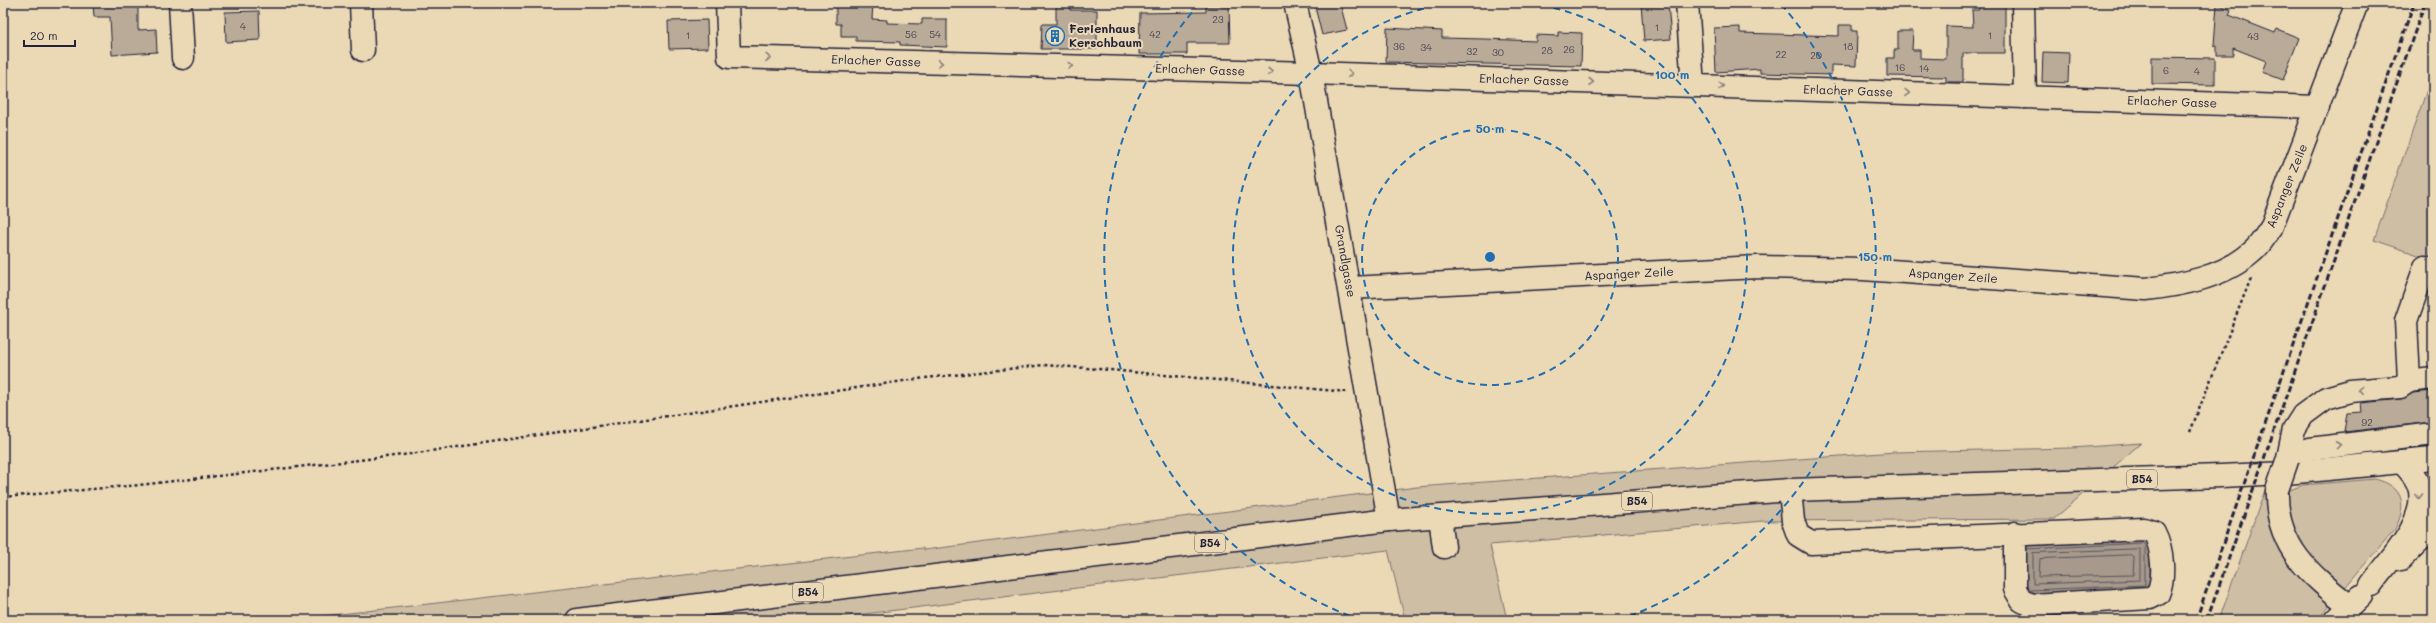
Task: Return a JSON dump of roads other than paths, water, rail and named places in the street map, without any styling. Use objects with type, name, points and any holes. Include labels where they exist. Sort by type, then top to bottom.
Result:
[{"type":"street","points":[[180,3],[182,58]]},
{"type":"street","points":[[361,3],[363,50]]},
{"type":"street","name":"Erlacher Gasse","points":[[727,3],[729,57],[1693,85],[2318,107]]},
{"type":"street","name":"Grandlgasse","points":[[1294,3],[1311,73],[1350,288],[1389,520]]},
{"type":"street","points":[[1687,3],[1693,85]]},
{"type":"street","points":[[2023,3],[2025,97]]},
{"type":"street","name":"Aspanger Zeile","points":[[1350,288],[1758,267],[1863,269],[2146,289],[2180,285],[2235,266],[2254,252],[2271,228],[2357,3]]},
{"type":"street","points":[[2405,384],[2406,321],[2425,267]]},
{"type":"street","points":[[2433,378],[2405,384],[2350,391],[2326,398],[2303,415],[2294,430],[2288,458],[2277,490],[2276,506],[2282,528],[2294,555],[2343,613],[2371,585],[2420,542],[2433,527]]},
{"type":"street","points":[[2294,430],[2299,442],[2310,449]]},
{"type":"street","points":[[2288,458],[2296,452],[2310,449],[2433,434]]},
{"type":"street","name":"B54","points":[[582,620],[1389,520],[1790,490],[2221,476],[2433,459]]},
{"type":"street","points":[[2371,585],[2408,533],[2419,512],[2420,491],[2414,475],[2402,462]]},
{"type":"street","points":[[1790,490],[1793,521],[1798,535],[1811,543],[2014,533],[2144,529],[2154,532],[2160,543],[2162,585],[2158,594],[2150,598],[2032,605],[2022,601],[2015,589],[2014,533]]},
{"type":"street","points":[[1440,517],[1444,547]]},
{"type":"water","points":[[2148,539],[2151,589],[2025,595],[2022,545]]},
{"type":"railway","points":[[2196,620],[2414,3]]},
{"type":"railway","points":[[2207,620],[2425,3]]},
{"type":"place","name":"Ferienhaus Kerschbaum","points":[[1055,36]]}]
